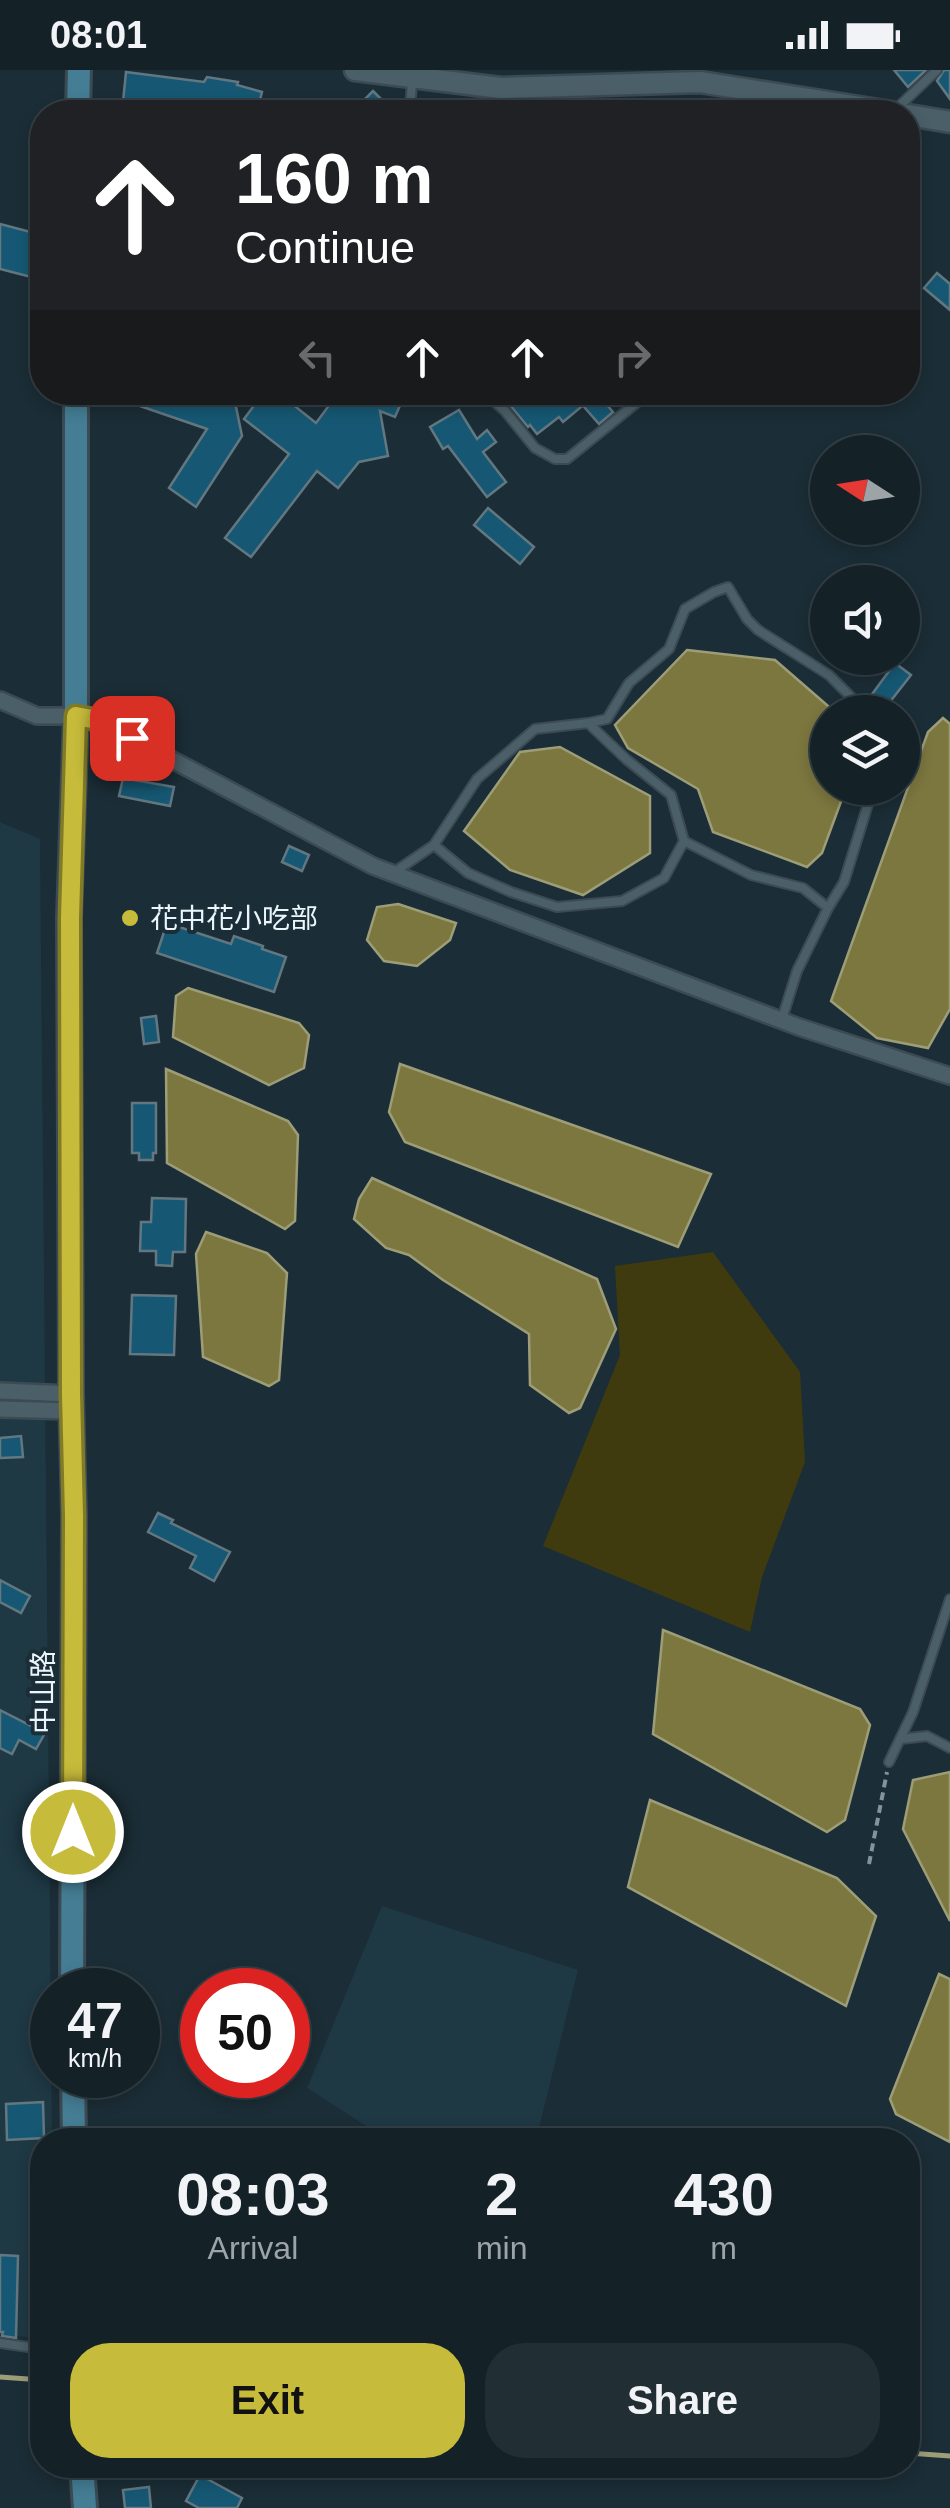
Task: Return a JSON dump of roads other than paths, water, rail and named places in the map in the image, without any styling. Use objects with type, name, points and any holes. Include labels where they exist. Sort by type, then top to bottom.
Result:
[{"type":"main road","points":[[78,100],[79,70]]},
{"type":"main road","name":"中山路","points":[[72,1968],[70,918],[76,716],[76,405]]},
{"type":"main road","points":[[73,2098],[74,2128]]},
{"type":"main road","points":[[83,2478],[85,2508]]},
{"type":"street","points":[[356,70],[501,88],[599,78],[701,76],[815,100]]},
{"type":"street","points":[[920,117],[950,122]]},
{"type":"street","points":[[0,700],[36,716],[97,720],[374,866],[782,1021],[950,1076]]},
{"type":"street","points":[[0,1392],[71,1402]]},
{"type":"street","points":[[0,1409],[71,1402]]},
{"type":"lane","points":[[905,100],[937,70]]},
{"type":"lane","points":[[411,100],[412,76]]},
{"type":"lane","points":[[499,405],[535,448],[555,459],[567,459],[631,405]]},
{"type":"lane","points":[[393,873],[434,845],[477,779],[535,728],[606,720],[629,683],[669,648],[685,610],[714,592],[728,588],[746,619],[758,630],[830,675],[849,695]]},
{"type":"lane","points":[[434,845],[468,873],[557,907],[622,901],[664,878],[684,842],[671,795],[588,724]]},
{"type":"lane","points":[[782,1021],[797,971],[844,882],[868,805]]},
{"type":"lane","points":[[684,842],[751,875],[804,888],[828,908]]},
{"type":"lane","points":[[888,1762],[914,1712],[950,1599]]},
{"type":"lane","points":[[901,1739],[926,1736],[950,1748]]},
{"type":"lane","points":[[0,2343],[30,2347]]},
{"type":"waterway","points":[[0,2377],[30,2379]]},
{"type":"waterway","points":[[920,2454],[950,2456]]},
{"type":"place","name":"花中花小吃部","points":[[130,918]]}]
